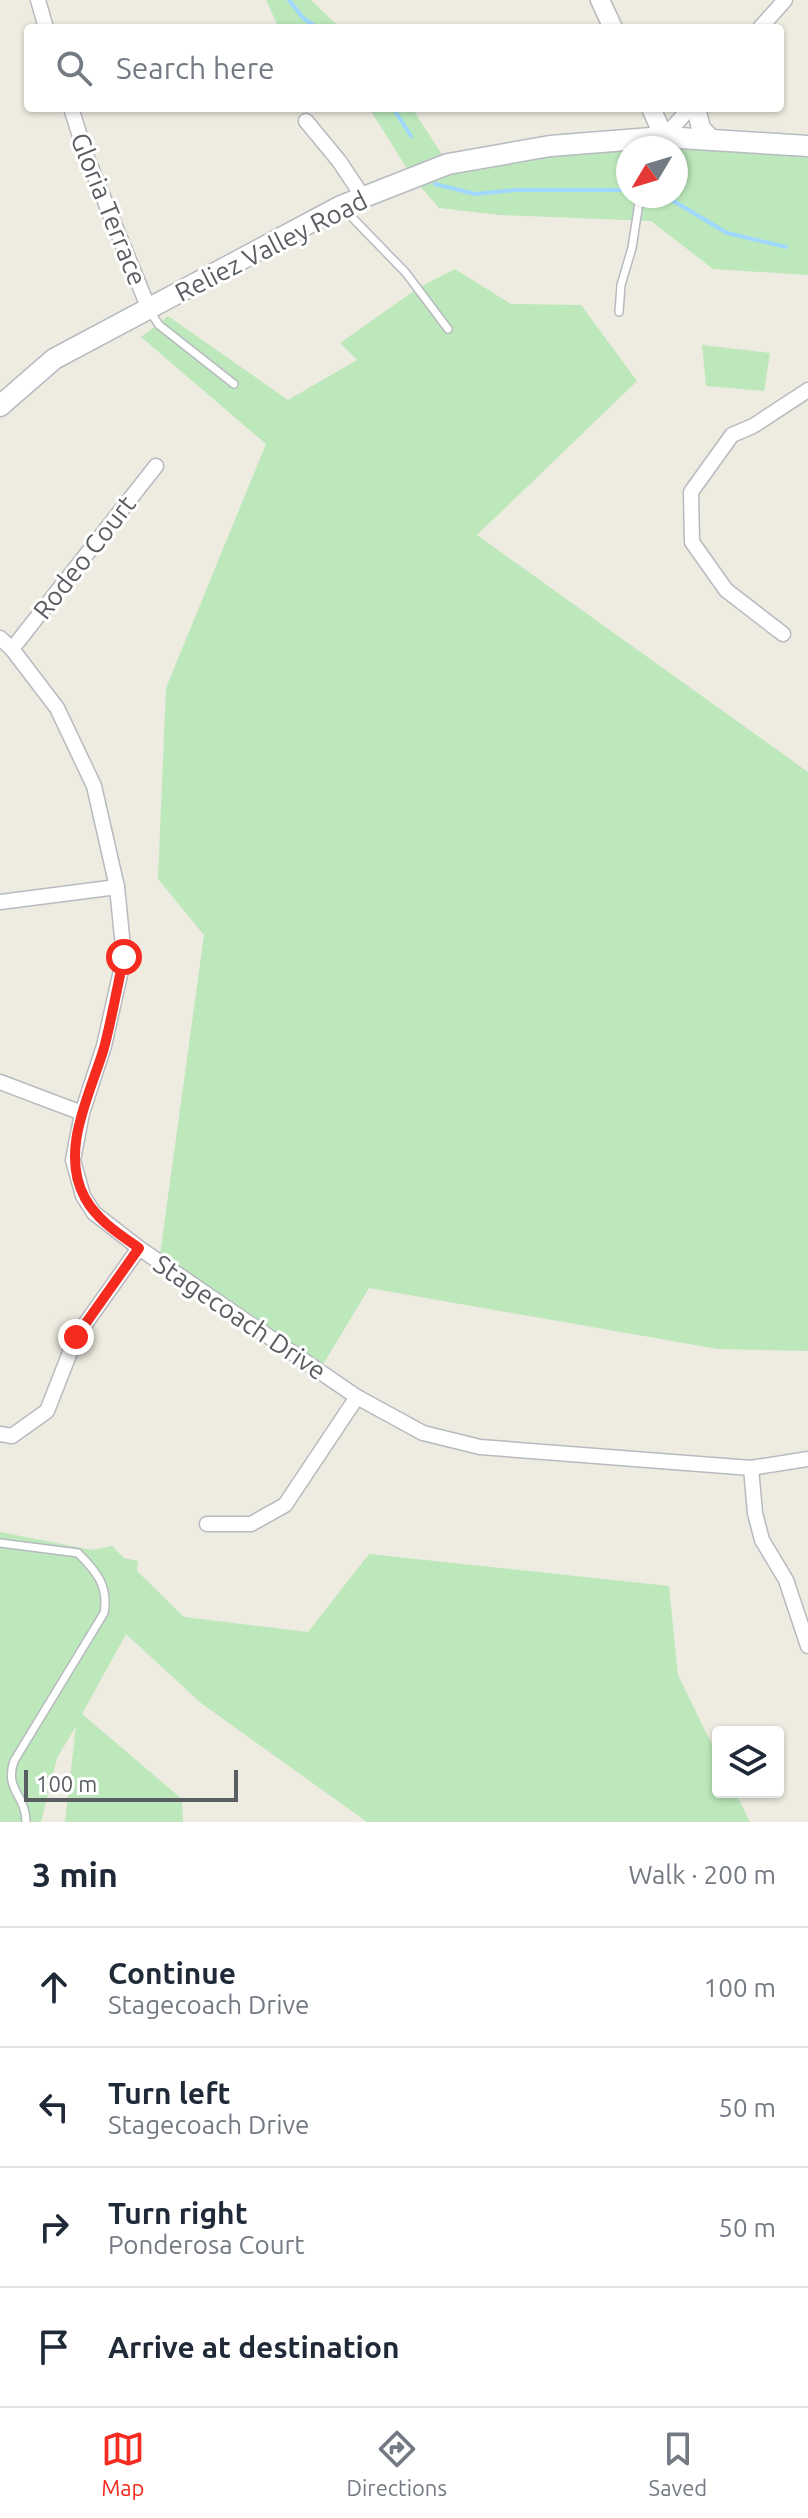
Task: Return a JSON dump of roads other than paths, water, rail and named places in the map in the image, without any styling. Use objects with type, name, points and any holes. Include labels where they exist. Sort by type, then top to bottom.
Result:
[{"type":"main road","name":"Reliez Valley Road","points":[[688,141],[808,146]]},
{"type":"main road","name":"Reliez Valley Road","points":[[1,403],[54,359],[341,206],[448,164],[550,146],[616,143]]},
{"type":"street","points":[[38,0],[45,24]]},
{"type":"street","points":[[600,0],[611,24]]},
{"type":"street","points":[[764,24],[785,0]]},
{"type":"street","name":"Gloria Terrace","points":[[72,112],[86,155],[149,309]]},
{"type":"street","points":[[651,112],[654,136]]},
{"type":"street","points":[[661,136],[688,112]]},
{"type":"street","points":[[695,112],[701,128],[713,141]]},
{"type":"street","points":[[306,121],[363,197]]},
{"type":"street","points":[[783,634],[726,590],[692,542],[691,492],[732,435],[753,426],[808,390]]},
{"type":"street","name":"Rodeo Court","points":[[12,649],[156,466]]},
{"type":"street","name":"Stagecoach Drive","points":[[0,638],[57,708],[94,786],[117,887],[124,957],[104,1046],[82,1113],[73,1160],[83,1196],[94,1213],[139,1248],[357,1397],[423,1433],[480,1447],[751,1468],[808,1459]]},
{"type":"street","points":[[0,902],[117,887]]},
{"type":"street","points":[[0,1082],[82,1113]]},
{"type":"street","points":[[0,1434],[12,1436],[47,1411],[76,1337],[139,1248]]},
{"type":"street","points":[[207,1524],[251,1524],[285,1505],[357,1397]]},
{"type":"street","points":[[751,1468],[755,1513],[762,1540],[786,1580],[808,1646]]},
{"type":"lane","points":[[341,206],[406,273],[448,329]]},
{"type":"lane","points":[[619,312],[621,285],[632,248],[638,208]]},
{"type":"lane","points":[[149,309],[159,325],[234,384]]},
{"type":"lane","points":[[0,1543],[78,1553],[103,1584],[106,1598],[104,1613],[14,1761],[10,1773],[11,1785],[26,1811],[26,1822]]},
{"type":"lane","points":[[0,1787],[11,1785]]},
{"type":"waterway","points":[[289,0],[312,24]]},
{"type":"waterway","points":[[396,112],[411,136]]},
{"type":"waterway","points":[[435,184],[475,194],[516,190],[616,190]]},
{"type":"waterway","points":[[685,208],[727,233],[786,247]]}]
